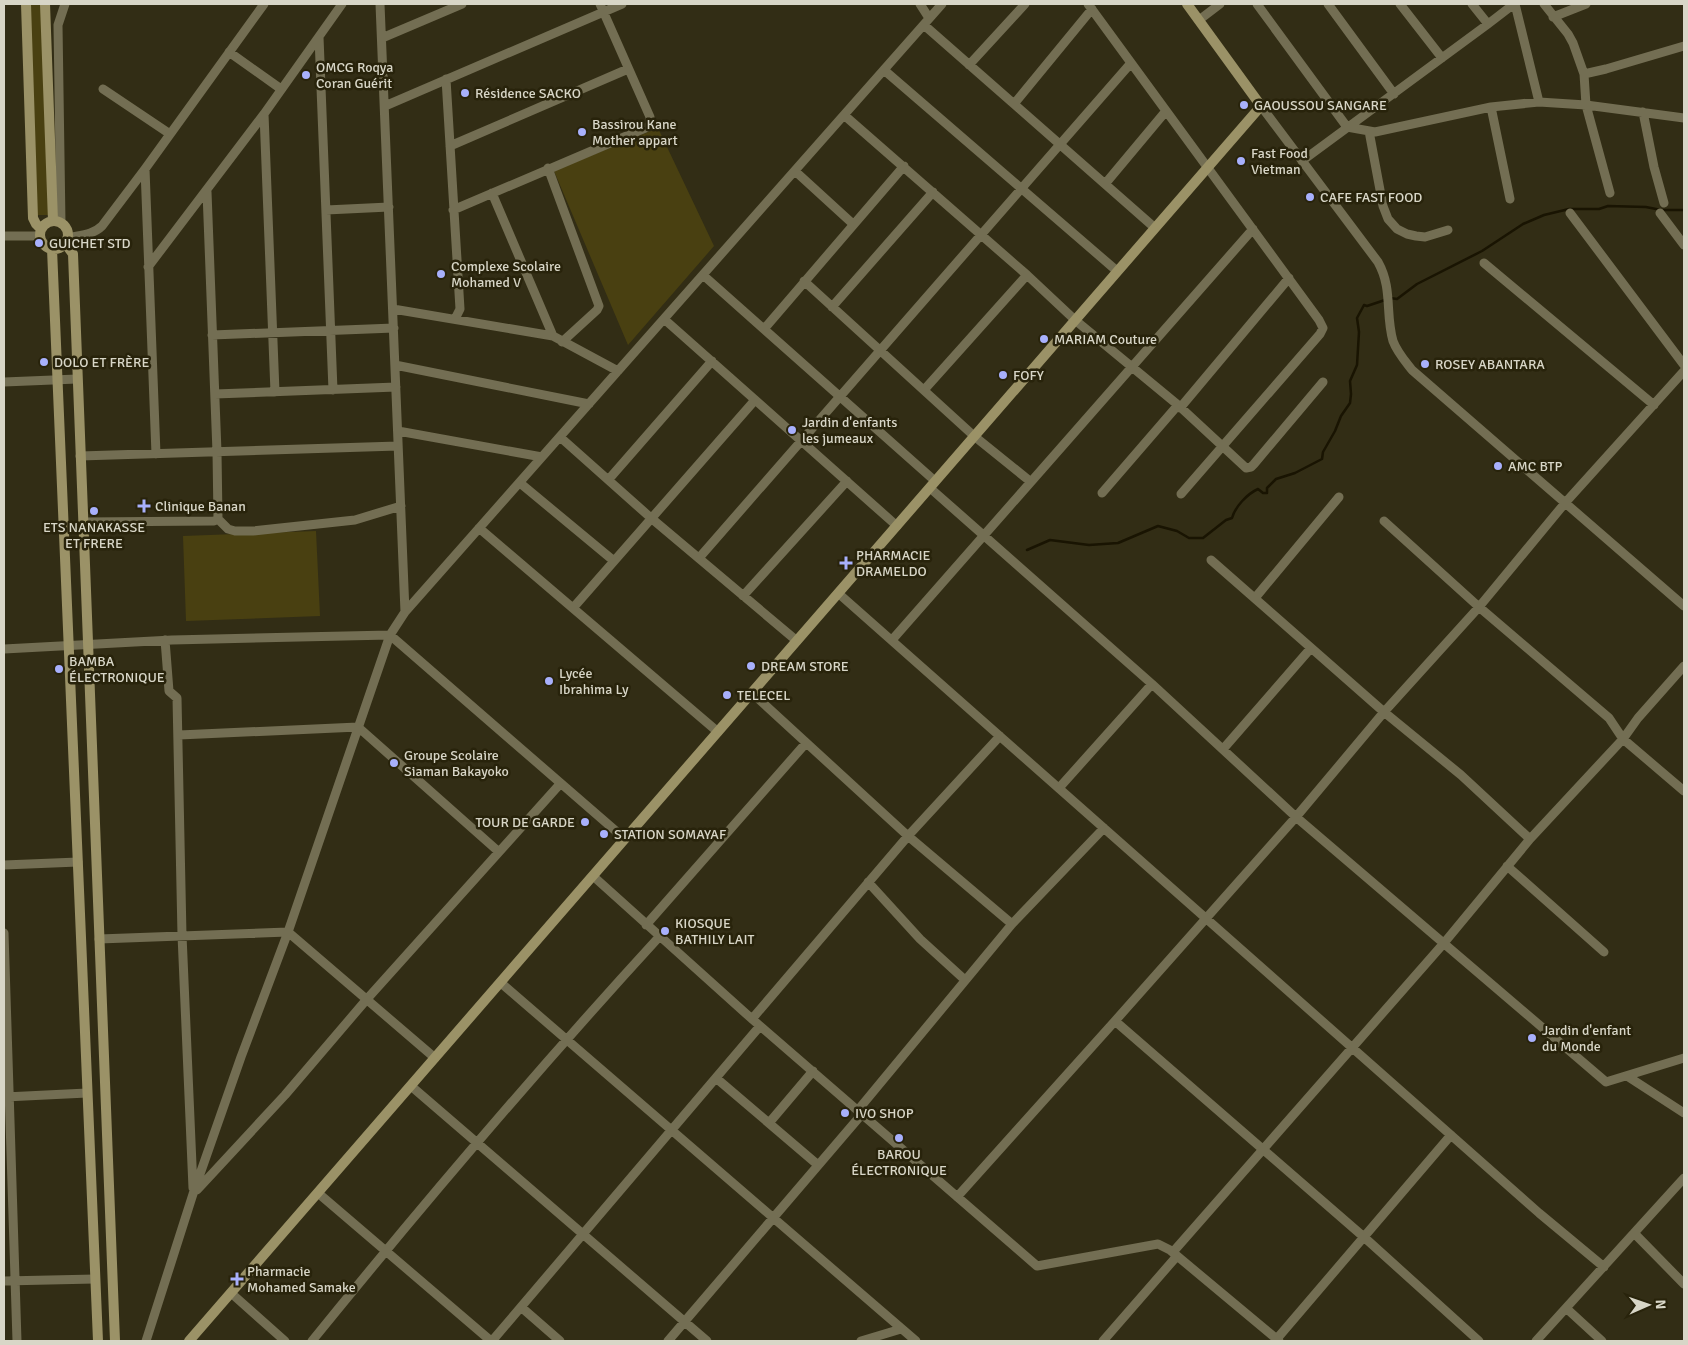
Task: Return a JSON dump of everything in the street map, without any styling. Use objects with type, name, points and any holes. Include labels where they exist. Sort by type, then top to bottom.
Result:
[{"type":"main road","points":[[26,4],[33,218],[41,232]]},
{"type":"main road","points":[[45,4],[57,222]]},
{"type":"main road","points":[[189,1341],[1261,106],[1187,4]]},
{"type":"main road","points":[[66,241],[59,248],[52,249],[46,246],[41,241],[41,232],[46,223],[57,222],[66,229],[66,241],[73,254],[115,1341]]},
{"type":"main road","points":[[52,249],[98,1341]]},
{"type":"street","points":[[57,222],[58,25],[65,4]]},
{"type":"street","points":[[66,241],[97,231],[145,169],[264,4]]},
{"type":"street","points":[[148,267],[264,114],[342,4]]},
{"type":"street","points":[[380,4],[405,612]]},
{"type":"street","points":[[382,38],[462,4]]},
{"type":"street","points":[[384,106],[602,8],[622,4]]},
{"type":"street","points":[[920,4],[926,21],[969,65],[1155,228]]},
{"type":"street","points":[[146,1341],[193,1194],[241,1057],[288,932],[390,636],[405,612],[942,4]]},
{"type":"street","points":[[969,65],[1024,4]]},
{"type":"street","points":[[1199,20],[1220,4]]},
{"type":"street","points":[[1257,4],[1347,128],[1375,132],[1491,107],[1539,102],[1586,105],[1684,118]]},
{"type":"street","points":[[1328,4],[1394,94]]},
{"type":"street","points":[[1400,4],[1442,58]]},
{"type":"street","points":[[1472,4],[1488,24]]},
{"type":"street","points":[[1302,161],[1515,4],[1539,102]]},
{"type":"street","points":[[1544,4],[1568,34],[1584,74],[1586,105],[1610,193]]},
{"type":"street","points":[[1553,17],[1586,4]]},
{"type":"street","points":[[1014,104],[1090,6],[1323,328],[1320,334],[1182,494]]},
{"type":"street","points":[[453,210],[650,126],[650,117],[602,8]]},
{"type":"street","points":[[319,37],[333,390]]},
{"type":"street","points":[[1584,74],[1684,46]]},
{"type":"street","points":[[229,52],[281,89]]},
{"type":"street","points":[[699,558],[1132,63]]},
{"type":"street","points":[[450,146],[628,68]]},
{"type":"street","points":[[884,70],[1117,272]]},
{"type":"street","points":[[446,79],[460,309],[455,319]]},
{"type":"street","points":[[103,89],[170,134]]},
{"type":"street","points":[[1261,106],[1378,262],[1388,284],[1390,322],[1394,342],[1400,355],[1412,370],[1684,606]]},
{"type":"street","points":[[1491,107],[1510,199]]},
{"type":"street","points":[[1105,184],[1166,111]]},
{"type":"street","points":[[1644,112],[1654,167],[1664,203]]},
{"type":"street","points":[[264,114],[275,392]]},
{"type":"street","points":[[844,114],[934,192],[1075,320],[1179,407],[1246,468],[1251,467],[1323,382]]},
{"type":"street","points":[[1369,131],[1383,206],[1388,219],[1397,229],[1416,236],[1425,237],[1448,230]]},
{"type":"street","points":[[764,328],[904,166]]},
{"type":"street","points":[[548,168],[599,306],[562,342]]},
{"type":"street","points":[[145,169],[156,454]]},
{"type":"street","points":[[795,171],[853,224]]},
{"type":"street","points":[[206,192],[215,394],[218,519],[228,529],[253,531],[355,520],[401,506]]},
{"type":"street","points":[[832,306],[934,192]]},
{"type":"street","points":[[492,193],[553,336]]},
{"type":"street","points":[[326,210],[389,208]]},
{"type":"street","points":[[1570,213],[1684,365]]},
{"type":"street","points":[[1660,213],[1684,245]]},
{"type":"street","points":[[892,640],[1253,229]]},
{"type":"street","points":[[4,236],[41,232]]},
{"type":"street","points":[[1484,263],[1654,405]]},
{"type":"street","points":[[703,275],[840,397],[933,484],[984,536],[1224,748],[1296,817],[1606,1082],[1684,1058]]},
{"type":"street","points":[[924,390],[1027,275]]},
{"type":"street","points":[[1102,493],[1179,407],[1288,278]]},
{"type":"street","points":[[804,282],[974,436],[1031,482]]},
{"type":"street","points":[[393,309],[553,336],[618,371]]},
{"type":"street","points":[[664,319],[897,526]]},
{"type":"street","points":[[212,335],[394,328]]},
{"type":"street","points":[[609,479],[712,362]]},
{"type":"street","points":[[395,365],[589,404]]},
{"type":"street","points":[[957,1197],[1296,817],[1384,712],[1479,606],[1565,502],[1684,372]]},
{"type":"street","points":[[4,382],[78,378]]},
{"type":"street","points":[[215,394],[396,387]]},
{"type":"street","points":[[573,608],[755,400]]},
{"type":"street","points":[[398,431],[542,457]]},
{"type":"street","points":[[560,437],[651,518],[797,641]]},
{"type":"street","points":[[80,456],[398,446]]},
{"type":"street","points":[[743,596],[847,481]]},
{"type":"street","points":[[520,482],[614,561]]},
{"type":"street","points":[[1254,598],[1339,498]]},
{"type":"street","points":[[83,522],[214,521],[218,519]]},
{"type":"street","points":[[1384,521],[1609,718],[1623,738],[1684,791]]},
{"type":"street","points":[[479,528],[718,732]]},
{"type":"street","points":[[1211,560],[1384,712],[1461,775],[1530,839]]},
{"type":"street","points":[[838,593],[1604,1267]]},
{"type":"street","points":[[4,649],[88,646],[165,640],[390,636],[625,839]]},
{"type":"street","points":[[165,640],[168,691],[177,698],[182,935],[193,1194]]},
{"type":"street","points":[[1224,748],[1311,648]]},
{"type":"street","points":[[1103,1341],[1263,1149],[1444,943],[1530,839],[1623,738],[1684,666]]},
{"type":"street","points":[[1058,788],[1152,684]]},
{"type":"street","points":[[752,693],[908,836],[1012,924]]},
{"type":"street","points":[[178,735],[358,727],[499,852]]},
{"type":"street","points":[[752,1019],[908,836],[1000,736]]},
{"type":"street","points":[[646,925],[806,743]]},
{"type":"street","points":[[193,1194],[285,1095],[367,999],[560,784]]},
{"type":"street","points":[[668,1341],[818,1165],[1012,924],[1104,828]]},
{"type":"street","points":[[4,865],[78,862]]},
{"type":"street","points":[[1507,866],[1604,952]]},
{"type":"street","points":[[593,876],[752,1019],[1037,1266],[1158,1244],[1175,1254],[1277,1340],[1452,1135]]},
{"type":"street","points":[[868,882],[920,939],[966,980]]},
{"type":"street","points":[[99,939],[288,932],[435,1058]]},
{"type":"street","points":[[4,933],[6,1097],[18,1341]]},
{"type":"street","points":[[312,1341],[476,1143],[566,1039],[659,937]]},
{"type":"street","points":[[500,983],[916,1341]]},
{"type":"street","points":[[1115,1021],[1263,1149],[1479,1341]]},
{"type":"street","points":[[318,1193],[491,1341],[760,1026]]},
{"type":"street","points":[[769,1123],[813,1071]]},
{"type":"street","points":[[1627,1076],[1684,1113]]},
{"type":"street","points":[[716,1078],[818,1165]]},
{"type":"street","points":[[411,1086],[707,1341]]},
{"type":"street","points":[[6,1097],[87,1094]]},
{"type":"street","points":[[1536,1341],[1684,1178]]},
{"type":"street","points":[[1634,1233],[1684,1284]]},
{"type":"street","points":[[4,1281],[95,1279]]},
{"type":"street","points":[[231,1293],[285,1341]]},
{"type":"street","points":[[521,1307],[560,1341]]},
{"type":"street","points":[[1566,1308],[1602,1341]]},
{"type":"street","points":[[861,1341],[901,1329]]},
{"type":"shaded area","points":[[29,4],[42,4],[49,215],[36,215]]},
{"type":"shaded area","points":[[658,128],[714,246],[628,345],[554,171]]},
{"type":"shaded area","points":[[316,531],[320,616],[186,621],[183,536]]},
{"type":"waterway","points":[[1390,298],[1397,299],[1417,284],[1482,251],[1523,224],[1544,215],[1569,209],[1599,209],[1608,206],[1684,210]]},
{"type":"waterway","points":[[1027,550],[1050,540],[1089,545],[1118,543],[1158,526],[1177,531],[1189,538],[1203,538],[1226,520],[1232,518],[1239,505],[1254,491],[1258,489],[1263,493],[1267,493],[1267,488],[1276,479],[1295,473],[1322,459],[1323,452],[1341,416],[1350,403],[1350,381],[1357,365],[1359,332],[1357,318],[1364,305],[1367,306],[1385,300]]},
{"type":"place","name":"OMCG Roqya Coran Guérit","points":[[306,75]]},
{"type":"place","name":"Résidence SACKO","points":[[465,93]]},
{"type":"place","name":"GAOUSSOU SANGARE","points":[[1244,105]]},
{"type":"place","name":"Bassirou Kane Mother appart","points":[[582,132]]},
{"type":"place","name":"Fast Food Vietman","points":[[1241,161]]},
{"type":"place","name":"CAFE FAST FOOD","points":[[1310,197]]},
{"type":"place","name":"GUICHET STD","points":[[39,243]]},
{"type":"place","name":"Complexe Scolaire Mohamed V","points":[[441,274]]},
{"type":"place","name":"MARIAM Couture","points":[[1044,339]]},
{"type":"place","name":"DOLO ET FRÈRE","points":[[44,362]]},
{"type":"place","name":"ROSEY ABANTARA","points":[[1425,364]]},
{"type":"place","name":"FOFY","points":[[1003,375]]},
{"type":"place","name":"Jardin d'enfants les jumeaux","points":[[792,430]]},
{"type":"place","name":"AMC BTP","points":[[1498,466]]},
{"type":"place","name":"Clinique Banan","points":[[144,506]]},
{"type":"place","name":"ETS NANAKASSE ET FRERE","points":[[94,511]]},
{"type":"place","name":"PHARMACIE DRAMELDO","points":[[846,563]]},
{"type":"place","name":"DREAM STORE","points":[[751,666]]},
{"type":"place","name":"BAMBA ÉLECTRONIQUE","points":[[59,669]]},
{"type":"place","name":"Lycée Ibrahima Ly","points":[[549,681]]},
{"type":"place","name":"TELECEL","points":[[727,695]]},
{"type":"place","name":"Groupe Scolaire Siaman Bakayoko","points":[[394,763]]},
{"type":"place","name":"TOUR DE GARDE","points":[[585,822]]},
{"type":"place","name":"STATION SOMAYAF","points":[[604,834]]},
{"type":"place","name":"KIOSQUE BATHILY LAIT","points":[[665,931]]},
{"type":"place","name":"Jardin d'enfant du Monde","points":[[1532,1038]]},
{"type":"place","name":"IVO SHOP","points":[[845,1113]]},
{"type":"place","name":"BAROU ÉLECTRONIQUE","points":[[899,1138]]},
{"type":"place","name":"Pharmacie Mohamed Samake","points":[[237,1279]]}]
